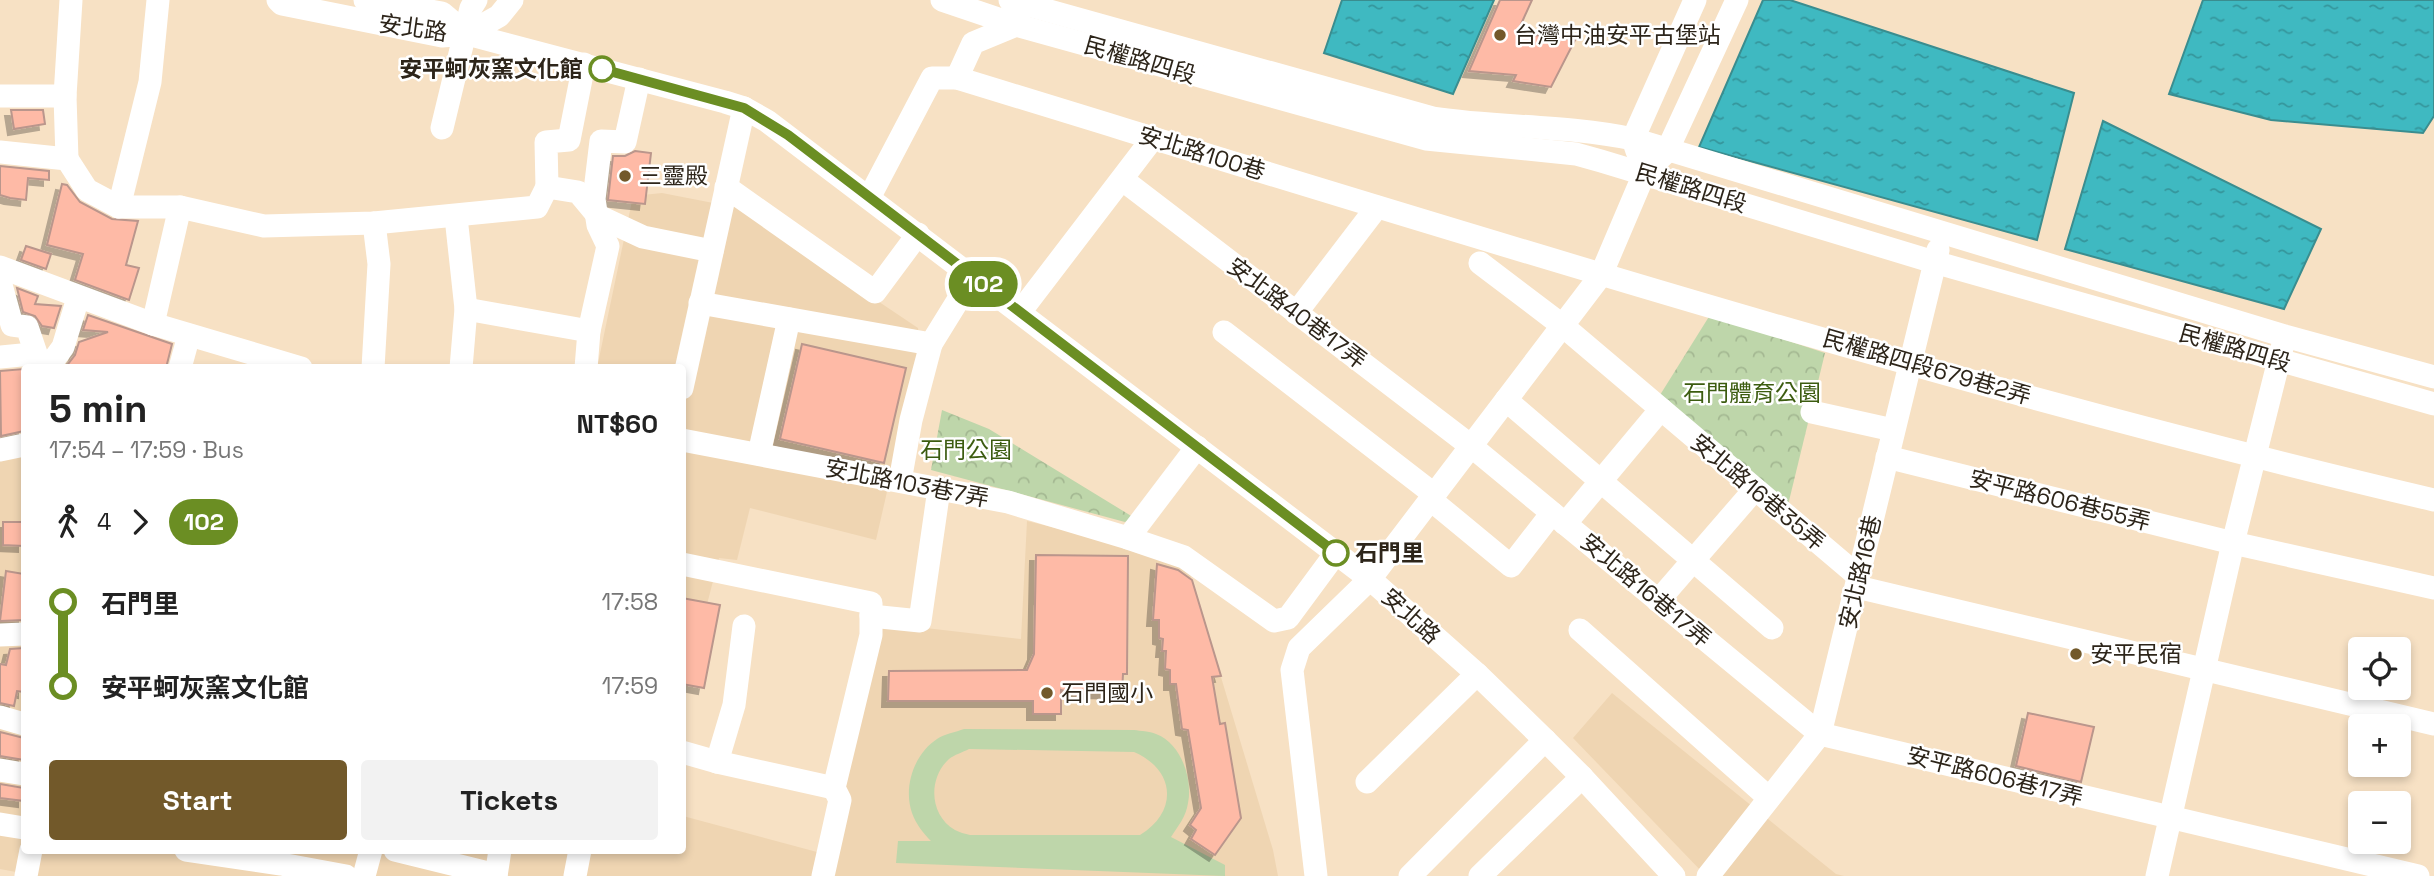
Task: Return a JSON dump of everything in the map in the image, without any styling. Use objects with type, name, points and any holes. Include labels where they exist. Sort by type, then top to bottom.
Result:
[{"type":"street","points":[[71,0],[65,96],[66,159],[87,190],[119,207],[180,207],[264,226],[374,223],[537,207],[547,187],[546,142],[569,140],[584,64]]},
{"type":"street","points":[[119,207],[150,82],[158,0]]},
{"type":"street","name":"安北路","points":[[278,0],[282,4],[442,36],[467,34],[584,64],[744,108],[788,135],[1370,579],[1477,674],[1545,740],[1674,876]]},
{"type":"street","name":"安北路","points":[[365,0],[442,13],[467,34]]},
{"type":"street","points":[[443,128],[471,8],[476,0]]},
{"type":"street","points":[[467,34],[499,16],[512,0]]},
{"type":"street","name":"民權路四段","points":[[942,0],[1017,10],[1433,118],[1576,130],[1633,139],[2285,336],[2434,377]]},
{"type":"street","points":[[1644,174],[1633,139],[1695,0]]},
{"type":"street","points":[[1316,876],[1292,670],[1299,648],[1370,579],[1601,275],[1644,174],[1667,151],[1737,0]]},
{"type":"street","points":[[869,198],[932,78],[957,78],[973,43],[1017,10]]},
{"type":"street","name":"民權路四段","points":[[1017,10],[1426,139],[1576,154],[1934,262],[2434,404]]},
{"type":"street","name":"安北路100巷","points":[[957,78],[1601,275]]},
{"type":"street","points":[[586,364],[589,331],[608,246],[598,225],[594,199],[601,141],[625,142],[639,79]]},
{"type":"street","points":[[0,96],[65,96]]},
{"type":"street","points":[[686,368],[744,108]]},
{"type":"street","points":[[1020,312],[1153,138]]},
{"type":"street","points":[[0,152],[66,159]]},
{"type":"street","name":"安北路40巷17弄","points":[[1123,180],[1471,446]]},
{"type":"street","points":[[547,187],[578,192],[598,216],[643,237],[712,251]]},
{"type":"street","points":[[726,187],[874,292],[918,234]]},
{"type":"street","points":[[153,324],[180,207]]},
{"type":"street","points":[[1296,313],[1377,207]]},
{"type":"street","points":[[456,216],[466,309],[461,364]]},
{"type":"street","points":[[373,364],[379,264],[374,223]]},
{"type":"street","name":"安北路16巷","points":[[1708,876],[1820,734],[1942,233]]},
{"type":"street","name":"安北路16巷35弄","points":[[1480,263],[1563,326],[1755,489],[1858,581]]},
{"type":"street","points":[[0,267],[153,324],[287,364]]},
{"type":"street","name":"民權路四段679巷2弄","points":[[1601,275],[2254,458],[2434,500]]},
{"type":"street","points":[[900,481],[911,420],[931,344],[973,276]]},
{"type":"street","points":[[0,281],[12,326],[27,327],[40,364]]},
{"type":"street","points":[[40,364],[52,362],[63,347],[78,298]]},
{"type":"street","points":[[700,303],[931,344]]},
{"type":"street","points":[[466,309],[589,331]]},
{"type":"street","points":[[759,454],[789,319]]},
{"type":"street","points":[[1224,332],[1433,498],[1511,566],[1559,518],[1601,482],[1661,409]]},
{"type":"street","points":[[181,364],[189,335]]},
{"type":"street","points":[[2157,876],[2233,543],[2285,336]]},
{"type":"street","points":[[0,357],[32,355],[40,364]]},
{"type":"street","points":[[1506,400],[1772,628]]},
{"type":"street","points":[[1812,412],[1894,430]]},
{"type":"street","name":"安北路103巷7弄","points":[[686,441],[1009,502],[1128,538],[1184,557],[1274,621],[1288,618],[1336,553]]},
{"type":"street","points":[[0,450],[21,446]]},
{"type":"street","name":"安北路16巷17弄","points":[[1471,446],[1820,734]]},
{"type":"street","points":[[1128,538],[1198,447]]},
{"type":"street","name":"安平路606巷55弄","points":[[1887,457],[2233,543],[2434,588]]},
{"type":"street","points":[[871,617],[920,621],[939,489]]},
{"type":"street","points":[[1658,601],[1755,489]]},
{"type":"street","points":[[686,565],[871,603],[871,635],[834,788],[840,800],[824,876]]},
{"type":"street","points":[[1858,581],[2204,671],[2434,724]]},
{"type":"street","points":[[717,762],[734,705],[744,626]]},
{"type":"street","points":[[1580,630],[1769,798]]},
{"type":"street","points":[[0,635],[21,634]]},
{"type":"street","points":[[1367,782],[1477,674]]},
{"type":"street","points":[[0,717],[21,723]]},
{"type":"street","name":"安平路606巷17弄","points":[[1820,734],[2418,876]]},
{"type":"street","points":[[1410,876],[1545,740]]},
{"type":"street","points":[[686,753],[834,788]]},
{"type":"street","points":[[0,769],[21,773]]},
{"type":"street","points":[[1480,876],[1582,777]]},
{"type":"street","points":[[0,824],[21,828]]},
{"type":"street","points":[[26,876],[30,854]]},
{"type":"street","points":[[215,854],[346,876]]},
{"type":"street","points":[[364,876],[370,854]]},
{"type":"street","points":[[442,856],[496,875],[499,854]]},
{"type":"street","points":[[575,876],[579,854]]},
{"type":"shaded area","points":[[662,193],[739,208],[918,328],[920,347],[876,540],[750,508],[737,560],[719,558],[686,685],[686,364],[598,364],[633,196]]},
{"type":"shaded area","points":[[21,450],[21,854],[686,854],[686,817],[817,852],[812,876],[37,876],[0,869],[0,453]]},
{"type":"shaded area","name":"石門國小","points":[[1027,521],[1166,555],[1190,574],[1273,850],[1278,876],[834,876],[844,786],[883,623],[1021,639]]},
{"type":"shaded area","points":[[1612,693],[1836,874],[1844,876],[1706,876],[1573,738]]},
{"type":"green space","name":"石門體育公園","points":[[1710,315],[1825,353],[1788,505],[1660,395]]},
{"type":"green space","name":"石門公園","points":[[942,410],[989,429],[1133,517],[1125,522],[931,470]]},
{"type":"green space","points":[[964,729],[1134,730],[1153,733],[1165,739],[1178,753],[1189,783],[1185,813],[1171,837],[1225,865],[1225,876],[896,863],[898,841],[931,841],[916,821],[910,803],[910,782],[917,762],[922,753],[937,739]],"holes":[[[969,749],[1134,752],[1158,769],[1167,792],[1161,815],[1140,835],[970,835],[955,830],[946,823],[936,806],[935,786],[942,767],[951,758]]]},
{"type":"water","points":[[1342,0],[1494,0],[1453,94],[1324,53]]},
{"type":"water","points":[[1763,0],[1790,0],[2074,93],[2037,240],[1699,147]]},
{"type":"water","points":[[2203,0],[2434,0],[2434,116],[2423,133],[2271,120],[2169,94]]},
{"type":"water","points":[[2103,121],[2321,229],[2284,309],[2065,249]]},
{"type":"building","points":[[1500,0],[1532,0],[1517,33],[1575,40],[1551,87],[1513,81],[1516,75],[1469,71]]},
{"type":"building","points":[[11,110],[43,110],[45,124],[14,129]]},
{"type":"building","name":"三靈殿","points":[[635,151],[651,153],[645,204],[608,200],[613,156],[625,156]]},
{"type":"building","points":[[0,166],[49,171],[49,180],[28,178],[26,200],[10,198],[0,195]]},
{"type":"building","points":[[62,184],[67,185],[80,202],[112,219],[138,221],[126,265],[139,268],[129,300],[75,280],[83,254],[47,245]]},
{"type":"building","points":[[26,246],[51,254],[46,269],[21,260]]},
{"type":"building","points":[[17,288],[38,296],[35,304],[61,306],[54,328],[42,326],[35,316],[23,312]]},
{"type":"building","points":[[88,315],[172,344],[167,364],[68,364],[75,355],[79,342],[108,332],[83,330]]},
{"type":"building","points":[[802,344],[906,368],[884,463],[780,439]]},
{"type":"building","points":[[21,369],[21,432],[1,436],[0,371]]},
{"type":"building","points":[[3,522],[21,522],[21,546],[3,545]]},
{"type":"building","points":[[1036,555],[1128,556],[1127,674],[1123,674],[1122,693],[1092,692],[1079,696],[1061,690],[1061,714],[1033,714],[1033,701],[888,701],[889,671],[1027,670],[1034,654]]},
{"type":"building","points":[[1157,564],[1178,570],[1192,580],[1221,676],[1212,677],[1220,724],[1225,723],[1241,818],[1215,855],[1191,839],[1196,830],[1190,825],[1201,808],[1188,730],[1182,729],[1176,684],[1170,684],[1170,670],[1165,669],[1166,651],[1162,651],[1163,639],[1159,638],[1159,620],[1153,620]]},
{"type":"building","points":[[6,571],[21,574],[21,620],[0,621]]},
{"type":"building","points":[[686,599],[720,605],[704,688],[686,685]]},
{"type":"building","points":[[21,648],[21,692],[17,691],[14,706],[0,703],[0,664],[6,665],[10,649]]},
{"type":"building","points":[[2028,713],[2094,727],[2081,782],[2016,766]]},
{"type":"building","points":[[0,732],[21,737],[21,760],[0,756]]},
{"type":"building","points":[[0,784],[21,788],[21,801],[0,798]]},
{"type":"bus line","name":"102","points":[[602,69],[725,102],[744,108],[767,121],[1336,553]]},
{"type":"place","name":"台灣中油安平古堡站","points":[[1500,35]]},
{"type":"place","name":"安平蚵灰窯文化館","points":[[602,69]]},
{"type":"place","name":"三靈殿","points":[[625,176]]},
{"type":"place","name":"石門里","points":[[1336,553]]},
{"type":"place","name":"安平民宿","points":[[2076,654]]},
{"type":"place","name":"石門國小","points":[[1047,693]]}]
